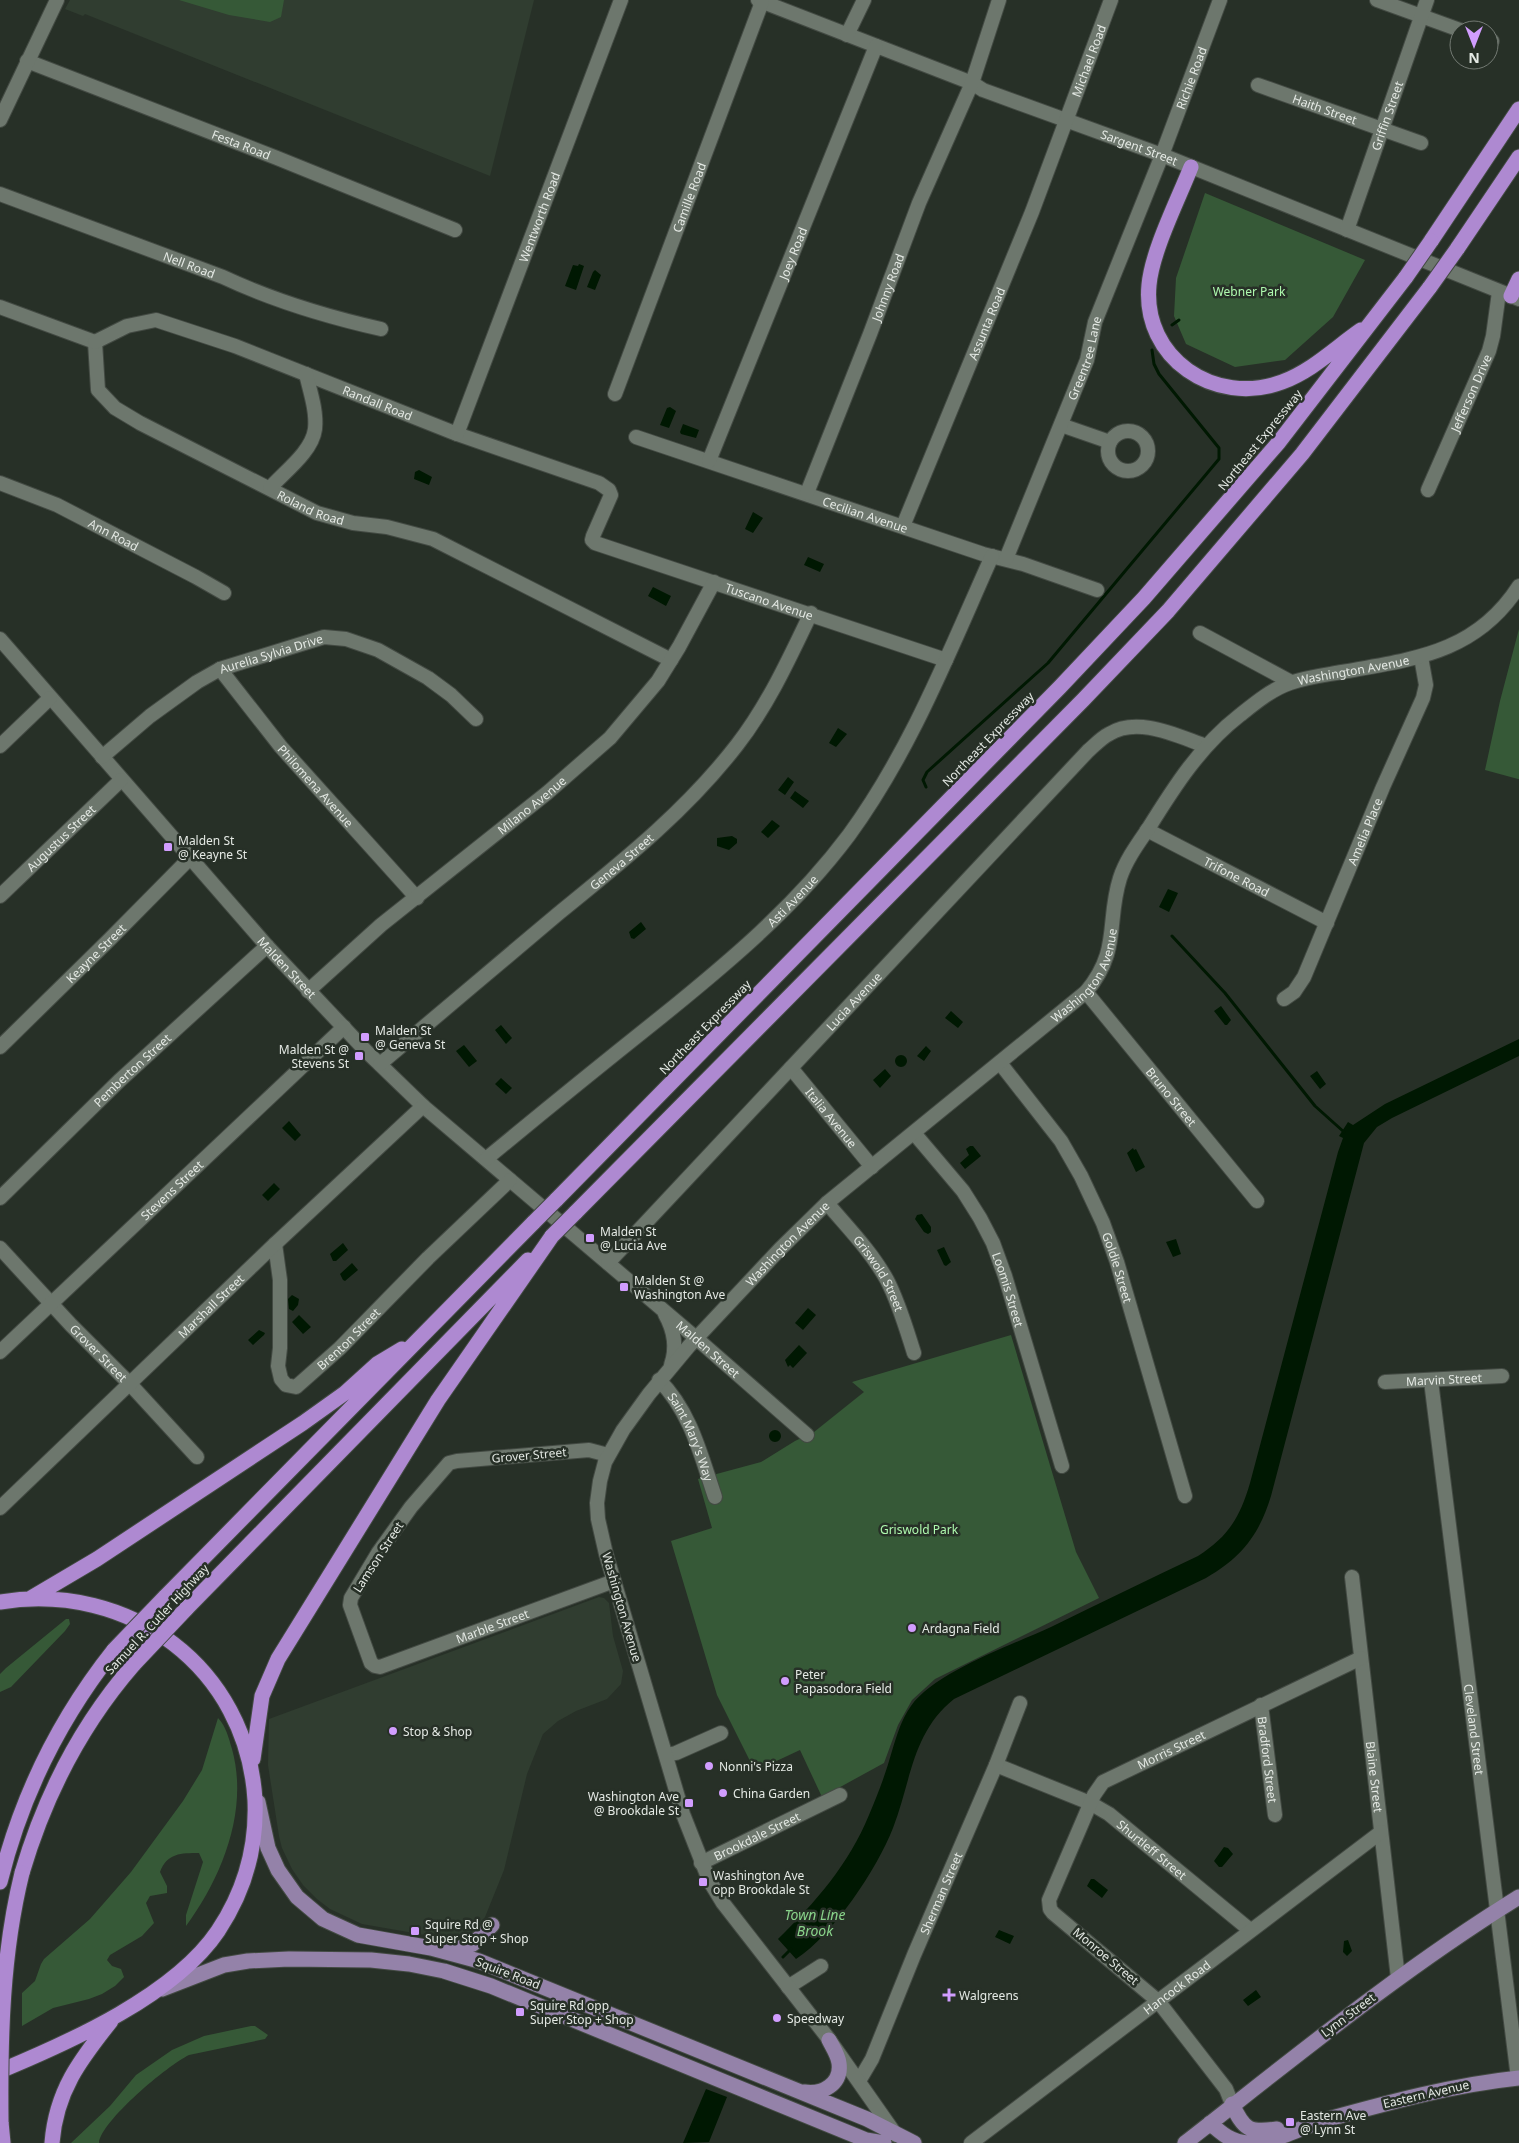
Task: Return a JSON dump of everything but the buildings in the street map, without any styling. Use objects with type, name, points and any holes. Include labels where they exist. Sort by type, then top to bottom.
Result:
[{"type":"highway","name":"Northeast Expressway","points":[[420,1338],[1117,627],[1172,567],[1253,474],[1371,324],[1431,241],[1519,110]]},
{"type":"highway","points":[[252,1773],[260,1706],[269,1678],[278,1659],[438,1400],[552,1236],[1077,706],[1168,611],[1302,454],[1430,287],[1519,157]]},
{"type":"highway","points":[[1191,167],[1156,253],[1149,284],[1149,307],[1155,329],[1166,350],[1182,366],[1202,380],[1225,387],[1248,389],[1265,387],[1287,380],[1309,369],[1337,346],[1371,324]]},
{"type":"highway","points":[[1510,296],[1519,279]]},
{"type":"highway","name":"Samuel R. Cutler Highway","points":[[3,2143],[1,2054],[4,1990],[12,1919],[22,1873],[38,1821],[64,1765],[95,1713],[134,1664],[552,1236]]},
{"type":"highway","points":[[29,1600],[97,1559],[296,1427],[345,1393],[377,1364],[420,1338]]},
{"type":"highway","name":"Samuel R. Cutler Highway","points":[[0,1882],[20,1815],[44,1758],[74,1705],[114,1650],[420,1338]]},
{"type":"highway","points":[[0,1602],[29,1600],[69,1601],[108,1609],[146,1625],[177,1646],[204,1671],[226,1702],[240,1730],[252,1773],[255,1812],[253,1845],[246,1875],[233,1906],[218,1932],[198,1956],[170,1982],[115,2015],[0,2071]]},
{"type":"highway","points":[[52,2143],[57,2111],[68,2081],[80,2061],[115,2015]]},
{"type":"main road","name":"Squire Road","points":[[252,1773],[266,1840],[274,1863],[286,1884],[308,1908],[331,1924],[358,1935],[448,1952],[496,1967],[796,2090],[892,2139]]},
{"type":"main road","name":"Lynn Street","points":[[1185,2143],[1232,2104],[1398,1978],[1519,1897]]},
{"type":"main road","points":[[448,1952],[473,1944],[492,1925]]},
{"type":"main road","name":"Squire Road","points":[[152,1993],[212,1969],[248,1961],[371,1960],[427,1968],[490,1986],[866,2140],[892,2139]]},
{"type":"main road","points":[[796,2090],[819,2092],[831,2086],[837,2077],[838,2060],[829,2040]]},
{"type":"main road","name":"Eastern Avenue","points":[[1210,2123],[1228,2138],[1245,2142],[1271,2139],[1306,2126],[1431,2092],[1518,2078]]},
{"type":"main road","name":"Eastern Avenue","points":[[1232,2104],[1239,2120],[1251,2130],[1259,2131],[1306,2126]]},
{"type":"main road","points":[[892,2139],[914,2143]]},
{"type":"street","points":[[0,120],[57,0]]},
{"type":"street","name":"Wentworth Road","points":[[457,434],[621,0]]},
{"type":"street","points":[[847,35],[864,0]]},
{"type":"street","name":"Johnny Road","points":[[807,493],[919,203],[972,83],[998,0]]},
{"type":"street","name":"Michael Road","points":[[1066,120],[1111,0]]},
{"type":"street","name":"Richie Road","points":[[1162,156],[1220,0]]},
{"type":"street","points":[[1377,0],[1449,26]]},
{"type":"street","name":"Griffin Street","points":[[1347,230],[1427,0]]},
{"type":"street","name":"Sargent Street","points":[[760,1],[972,83],[983,90],[1191,167],[1510,296]]},
{"type":"street","name":"Camille Road","points":[[615,394],[760,1]]},
{"type":"street","name":"Joey Road","points":[[709,461],[876,46]]},
{"type":"street","name":"Festa Road","points":[[27,62],[277,158],[455,230]]},
{"type":"street","name":"Haith Street","points":[[1258,85],[1421,142]]},
{"type":"street","name":"Assunta Road","points":[[903,526],[1032,212],[1066,120]]},
{"type":"street","name":"Greentree Lane","points":[[1006,559],[1088,358],[1095,322],[1162,156]]},
{"type":"street","name":"Nell Road","points":[[0,194],[248,288],[347,321],[381,329]]},
{"type":"street","name":"Jefferson Drive","points":[[1428,490],[1489,351],[1493,336],[1510,296]]},
{"type":"street","points":[[0,307],[95,342]]},
{"type":"street","name":"Randall Road","points":[[95,342],[127,326],[156,320],[235,346],[457,434],[593,480],[605,487],[611,496],[593,534],[593,541]]},
{"type":"street","name":"Roland Road","points":[[95,342],[98,390],[115,408],[140,423],[330,518],[387,527],[433,539],[671,660]]},
{"type":"street","points":[[270,488],[303,453],[312,439],[315,428],[314,412],[306,374]]},
{"type":"street","points":[[1061,425],[1110,442]]},
{"type":"street","name":"Cecilian Avenue","points":[[636,437],[1097,590]]},
{"type":"street","name":"Ann Road","points":[[0,483],[57,505],[224,593]]},
{"type":"street","name":"Tuscano Avenue","points":[[593,541],[946,660]]},
{"type":"street","name":"Asti Avenue","points":[[486,1159],[726,963],[792,901],[839,848],[878,791],[916,723],[992,556]]},
{"type":"street","name":"Milano Avenue","points":[[308,991],[381,925],[539,800],[601,747],[641,703],[671,660],[714,582]]},
{"type":"street","name":"Washington Avenue","points":[[892,2139],[859,2081],[723,1904],[701,1862],[683,1814],[601,1532],[598,1511],[600,1481],[608,1455],[623,1430],[659,1380],[780,1249],[827,1203],[1086,992],[1099,975],[1106,960],[1120,879],[1134,848],[1176,784],[1206,746],[1241,714],[1269,694],[1291,682],[1421,657],[1451,647],[1477,631],[1502,609],[1519,586]]},
{"type":"street","name":"Geneva Street","points":[[380,1064],[636,850],[690,800],[715,772],[753,722],[780,676],[810,613]]},
{"type":"street","points":[[1200,632],[1291,682]]},
{"type":"street","name":"Aurelia Sylvia Drive","points":[[102,757],[150,716],[197,682],[220,669],[324,637],[346,639],[378,650],[428,678],[451,695],[476,719]]},
{"type":"street","name":"Malden Street","points":[[0,639],[267,946],[308,991],[380,1064],[424,1106],[510,1180],[611,1259],[662,1309],[807,1435]]},
{"type":"street","name":"Amelia Place","points":[[1284,999],[1294,992],[1304,978],[1383,787],[1423,698],[1426,685],[1421,657]]},
{"type":"street","name":"Philomena Avenue","points":[[220,669],[281,747],[417,898]]},
{"type":"street","points":[[0,746],[50,698]]},
{"type":"street","name":"Lucia Avenue","points":[[611,1259],[1093,747],[1108,734],[1124,727],[1141,727],[1168,733],[1206,746]]},
{"type":"street","name":"Augustus Street","points":[[0,896],[122,780]]},
{"type":"street","name":"Trifone Road","points":[[1147,830],[1327,923]]},
{"type":"street","name":"Keayne Street","points":[[0,1047],[110,940],[190,858]]},
{"type":"street","name":"Pemberton Street","points":[[0,1198],[105,1094],[267,946]]},
{"type":"street","name":"Bruno Street","points":[[1086,992],[1257,1201]]},
{"type":"street","name":"Stevens Street","points":[[0,1352],[344,1027]]},
{"type":"street","name":"Goldie Street","points":[[1000,1063],[1061,1141],[1081,1176],[1103,1223],[1118,1262],[1185,1496]]},
{"type":"street","name":"Italia Avenue","points":[[792,1068],[872,1167]]},
{"type":"street","name":"Marshall Street","points":[[0,1508],[276,1244],[424,1106]]},
{"type":"street","name":"Loomis Street","points":[[914,1133],[963,1190],[993,1243],[1005,1276],[1062,1466]]},
{"type":"street","name":"Brenton Street","points":[[276,1244],[280,1280],[279,1371],[281,1379],[286,1385],[296,1387],[340,1348],[428,1258],[510,1180]]},
{"type":"street","name":"Griswold Street","points":[[827,1203],[882,1271],[898,1303],[914,1353]]},
{"type":"street","name":"Grover Street","points":[[0,1248],[198,1457]]},
{"type":"street","points":[[662,1309],[669,1321],[674,1338],[674,1353],[669,1369]]},
{"type":"street","name":"Marvin Street","points":[[1385,1382],[1502,1376]]},
{"type":"street","name":"Saint Mary's Way","points":[[659,1380],[674,1395],[682,1408],[715,1497]]},
{"type":"street","name":"Cleveland Street","points":[[1431,1381],[1518,2078]]},
{"type":"street","name":"Grover Street","points":[[449,1463],[585,1451],[597,1451],[608,1455]]},
{"type":"street","name":"Lamson Street","points":[[372,1663],[351,1610],[351,1598],[378,1553],[411,1506],[449,1463]]},
{"type":"street","name":"Blaine Street","points":[[1352,1577],[1398,1978]]},
{"type":"street","name":"Marble Street","points":[[372,1663],[375,1666],[382,1666],[614,1581]]},
{"type":"street","name":"Morris Street","points":[[1049,1906],[1051,1894],[1090,1804],[1098,1787],[1108,1779],[1361,1658]]},
{"type":"street","name":"Sherman Street","points":[[859,2081],[872,2059],[996,1765],[1020,1703]]},
{"type":"street","name":"Bradford Street","points":[[1261,1705],[1275,1815]]},
{"type":"street","points":[[666,1755],[679,1752],[721,1733]]},
{"type":"street","name":"Shurtleff Street","points":[[996,1765],[1090,1804],[1109,1814],[1250,1930]]},
{"type":"street","name":"Brookdale Street","points":[[701,1862],[840,1795]]},
{"type":"street","name":"Hancock Road","points":[[971,2143],[1381,1832]]},
{"type":"street","name":"Monroe Street","points":[[1049,1906],[1053,1913],[1158,2001],[1226,2089],[1232,2104]]},
{"type":"street","points":[[788,1987],[821,1966]]},
{"type":"shaded area","points":[[70,0],[534,0],[490,176],[85,14],[83,16],[65,9]]},
{"type":"shaded area","points":[[599,1597],[604,1598],[609,1603],[613,1636],[623,1671],[621,1684],[607,1699],[576,1711],[558,1721],[543,1734],[527,1774],[504,1870],[483,1922],[475,1931],[464,1939],[454,1940],[362,1924],[330,1909],[317,1899],[303,1885],[292,1869],[282,1848],[268,1765],[269,1719]]},
{"type":"green space","points":[[179,0],[284,0],[281,17],[270,22],[229,15]]},
{"type":"green space","name":"Webner Park","points":[[1205,193],[1365,260],[1333,317],[1285,360],[1235,367],[1186,344],[1174,316],[1176,278]]},
{"type":"green space","points":[[1519,629],[1518,779],[1485,770],[1500,701]]},
{"type":"green space","name":"Griswold Park","points":[[1011,1335],[1076,1552],[1099,1598],[935,1679],[912,1700],[898,1725],[884,1763],[822,1797],[800,1750],[755,1771],[717,1695],[671,1541],[712,1528],[698,1479],[761,1462],[795,1441],[814,1432],[864,1392],[852,1382]]},
{"type":"green space","points":[[66,1619],[69,1619],[70,1624],[65,1631],[11,1687],[0,1692],[0,1674]]},
{"type":"green space","points":[[218,1718],[225,1729],[232,1749],[237,1795],[229,1842],[221,1865],[199,1907],[186,1926],[186,1915],[203,1862],[199,1853],[175,1855],[167,1861],[160,1872],[167,1886],[167,1893],[150,1896],[146,1903],[154,1923],[142,1936],[110,1955],[107,1960],[112,1966],[121,1969],[124,1977],[115,1986],[102,1994],[53,2008],[22,2026],[22,1993],[35,1981],[44,1959],[90,1919],[131,1872],[183,1801],[202,1770]]},
{"type":"green space","points":[[255,2026],[268,2035],[265,2039],[189,2055],[166,2070],[137,2094],[111,2121],[99,2143],[71,2143],[110,2106],[136,2075],[172,2050],[204,2036]]},
{"type":"water","points":[[579,264],[584,266],[576,290],[565,286],[573,265],[578,266]]},
{"type":"water","points":[[595,270],[601,275],[595,290],[587,287]]},
{"type":"water","points":[[670,407],[676,411],[669,428],[660,425],[667,408]]},
{"type":"water","points":[[683,424],[699,430],[696,438],[681,434]]},
{"type":"water","points":[[419,470],[432,477],[429,485],[414,479],[415,472]]},
{"type":"water","points":[[753,512],[763,518],[753,533],[745,529]]},
{"type":"water","points":[[808,557],[824,564],[820,572],[804,565]]},
{"type":"water","points":[[653,587],[671,596],[666,606],[648,596]]},
{"type":"water","points":[[838,728],[847,734],[836,747],[829,743]]},
{"type":"water","points":[[788,777],[794,782],[785,795],[778,790]]},
{"type":"water","points":[[795,791],[809,801],[803,808],[790,798]]},
{"type":"water","points":[[772,820],[780,826],[768,838],[761,832]]},
{"type":"water","points":[[732,836],[737,839],[737,843],[729,850],[717,846],[717,838]]},
{"type":"water","points":[[1168,889],[1178,893],[1169,912],[1159,907]]},
{"type":"water","points":[[641,922],[646,929],[634,939],[631,938],[629,932]]},
{"type":"water","points":[[1221,1006],[1231,1020],[1227,1025],[1214,1011]]},
{"type":"water","points":[[951,1011],[963,1022],[958,1028],[945,1018]]},
{"type":"water","points":[[501,1025],[512,1038],[506,1044],[495,1030]]},
{"type":"water","name":"Town Line Brook","points":[[1519,1039],[1519,1056],[1392,1118],[1377,1127],[1364,1143],[1271,1496],[1261,1522],[1248,1544],[1230,1562],[1206,1578],[954,1699],[940,1712],[921,1742],[893,1828],[865,1881],[839,1918],[825,1934],[796,1959],[778,1939],[818,1897],[852,1850],[876,1799],[902,1722],[911,1706],[922,1694],[975,1660],[1051,1627],[1198,1556],[1218,1541],[1232,1525],[1242,1506],[1250,1483],[1343,1138],[1339,1136],[1348,1122],[1353,1125],[1385,1104]]},
{"type":"water","points":[[464,1045],[477,1061],[469,1067],[456,1051]]},
{"type":"water","points":[[926,1046],[931,1051],[924,1061],[917,1056]]},
{"type":"water","points":[[899,1055],[903,1055],[907,1061],[903,1067],[899,1067],[895,1063],[895,1059]]},
{"type":"water","points":[[885,1069],[891,1076],[880,1088],[873,1080]]},
{"type":"water","points":[[1317,1071],[1326,1084],[1320,1089],[1310,1076]]},
{"type":"water","points":[[501,1078],[512,1088],[506,1094],[495,1084]]},
{"type":"water","points":[[289,1121],[301,1135],[295,1141],[282,1128]]},
{"type":"water","points":[[973,1146],[981,1156],[965,1169],[960,1163],[969,1155],[966,1149]]},
{"type":"water","points":[[1133,1148],[1134,1150],[1136,1149],[1145,1167],[1136,1172],[1127,1153]]},
{"type":"water","points":[[274,1183],[280,1189],[268,1201],[262,1195]]},
{"type":"water","points":[[922,1214],[931,1227],[931,1232],[928,1234],[924,1232],[915,1219],[917,1215]]},
{"type":"water","points":[[1176,1239],[1181,1254],[1173,1257],[1166,1242]]},
{"type":"water","points":[[343,1243],[348,1250],[336,1261],[333,1261],[330,1254]]},
{"type":"water","points":[[944,1247],[951,1262],[946,1266],[937,1250]]},
{"type":"water","points":[[352,1263],[358,1270],[345,1281],[340,1274]]},
{"type":"water","points":[[292,1295],[299,1299],[298,1305],[293,1311],[289,1309],[288,1299]]},
{"type":"water","points":[[808,1308],[816,1315],[803,1330],[795,1323]]},
{"type":"water","points":[[299,1315],[311,1327],[303,1334],[292,1322]]},
{"type":"water","points":[[259,1330],[265,1333],[253,1345],[248,1340]]},
{"type":"water","points":[[799,1345],[807,1353],[793,1368],[790,1365],[788,1367],[785,1360]]},
{"type":"water","points":[[773,1430],[777,1430],[781,1436],[777,1442],[773,1442],[769,1438],[769,1434]]},
{"type":"water","points":[[1224,1847],[1228,1848],[1233,1854],[1222,1867],[1219,1867],[1214,1861]]},
{"type":"water","points":[[1091,1879],[1094,1879],[1108,1890],[1102,1898],[1087,1886]]},
{"type":"water","points":[[999,1930],[1014,1936],[1010,1944],[995,1937]]},
{"type":"water","points":[[1348,1940],[1352,1951],[1347,1956],[1343,1952],[1344,1941]]},
{"type":"water","points":[[1256,1990],[1261,1997],[1248,2006],[1243,2000]]},
{"type":"water","points":[[706,2089],[727,2097],[709,2142],[683,2143]]},
{"type":"waterway","points":[[1172,325],[1179,320]]},
{"type":"waterway","points":[[926,787],[923,780],[927,772],[1048,663],[1219,459],[1219,448],[1159,374],[1154,364],[1152,350]]},
{"type":"waterway","points":[[1172,936],[1225,993],[1315,1106],[1344,1132]]},
{"type":"waterway","points":[[783,1957],[791,1949]]},
{"type":"place","name":"Malden St @ Keayne St","points":[[168,847]]},
{"type":"place","name":"Malden St @ Geneva St","points":[[365,1037]]},
{"type":"place","name":"Malden St @ Stevens St","points":[[359,1056]]},
{"type":"place","name":"Malden St @ Lucia Ave","points":[[590,1238]]},
{"type":"place","name":"Malden St @ Washington Ave","points":[[624,1287]]},
{"type":"place","name":"Ardagna Field","points":[[912,1628]]},
{"type":"place","name":"Peter Papasodora Field","points":[[785,1681]]},
{"type":"place","name":"Stop & Shop","points":[[393,1731]]},
{"type":"place","name":"Nonni's Pizza","points":[[709,1766]]},
{"type":"place","name":"China Garden","points":[[723,1793]]},
{"type":"place","name":"Washington Ave @ Brookdale St","points":[[689,1803]]},
{"type":"place","name":"Washington Ave opp Brookdale St","points":[[703,1882]]},
{"type":"place","name":"Squire Rd @ Super Stop + Shop","points":[[415,1931]]},
{"type":"place","name":"Walgreens","points":[[949,1995]]},
{"type":"place","name":"Squire Rd opp Super Stop + Shop","points":[[520,2012]]},
{"type":"place","name":"Speedway","points":[[777,2018]]},
{"type":"place","name":"Eastern Ave @ Lynn St","points":[[1290,2122]]}]
